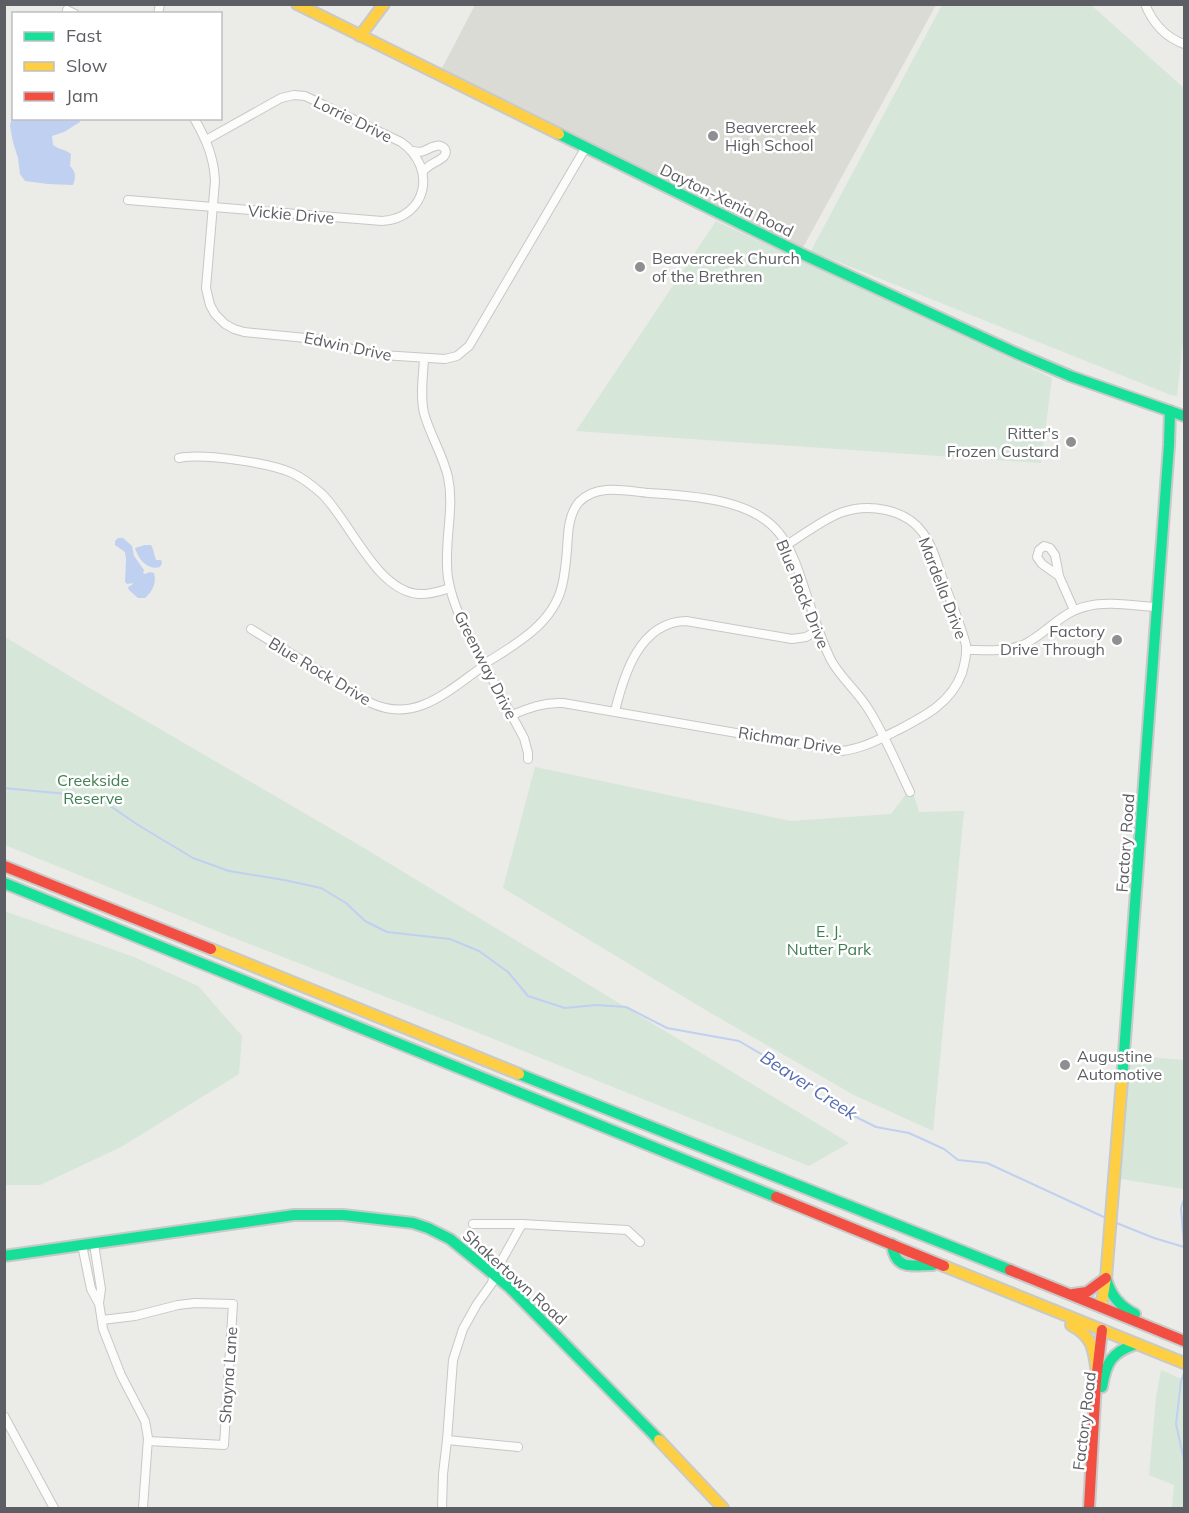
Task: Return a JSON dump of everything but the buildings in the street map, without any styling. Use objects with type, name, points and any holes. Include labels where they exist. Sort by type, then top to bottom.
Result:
[{"type":"main road","name":"Dayton-Xenia Road","points":[[297,4],[800,254],[1070,376],[1185,416]]},
{"type":"main road","points":[[360,36],[384,4]]},
{"type":"main road","name":"Factory Road","points":[[1101,1307],[1106,1278],[1134,928],[1170,411]]},
{"type":"main road","points":[[4,866],[543,1084],[903,1226],[1101,1307],[1185,1346]]},
{"type":"main road","points":[[4,883],[1136,1344],[1175,1341]]},
{"type":"main road","name":"Shakertown Road","points":[[4,1256],[282,1216],[312,1214],[391,1219],[428,1228],[450,1239],[509,1287],[609,1388],[723,1509]]},
{"type":"main road","points":[[892,1244],[899,1238],[914,1239],[1038,1289],[1081,1295],[1106,1278],[1110,1292],[1120,1305],[1175,1341],[1185,1358]]},
{"type":"main road","points":[[892,1244],[895,1259],[900,1263],[932,1264],[947,1268]]},
{"type":"main road","points":[[906,1250],[928,1254],[1075,1313],[1089,1314],[1101,1307]]},
{"type":"main road","points":[[989,1285],[998,1295],[1084,1331],[1094,1347],[1097,1374]]},
{"type":"main road","points":[[1102,1330],[1131,1326],[1175,1341],[1185,1363]]},
{"type":"main road","name":"Factory Road","points":[[1089,1509],[1102,1330]]},
{"type":"main road","name":"Factory Road","points":[[1091,1483],[1096,1462],[1102,1387],[1106,1366],[1116,1353],[1136,1344]]},
{"type":"street","points":[[1145,4],[1159,28],[1175,40],[1185,44]]},
{"type":"street","name":"Lorrie Drive","points":[[206,140],[281,98],[302,95],[401,142],[413,151]]},
{"type":"street","name":"Edwin Drive","points":[[196,120],[211,152],[215,170],[207,296],[215,314],[225,324],[244,332],[316,339],[369,354],[424,359],[450,358],[461,354],[469,346],[586,147]]},
{"type":"street","points":[[413,151],[422,152],[436,146],[442,146],[445,149],[443,157],[427,166],[423,172]]},
{"type":"street","points":[[413,151],[423,172]]},
{"type":"street","name":"Vickie Drive","points":[[128,200],[388,221],[404,215],[416,204],[423,189],[423,172]]},
{"type":"street","name":"Greenway Drive","points":[[424,359],[422,384],[424,411],[449,480],[446,555],[450,588],[461,621],[526,745],[528,759]]},
{"type":"street","points":[[179,458],[189,456],[240,461],[276,467],[292,473],[312,485],[328,500],[375,566],[394,585],[420,594],[450,588]]},
{"type":"street","name":"Blue Rock Drive","points":[[251,629],[371,703],[391,710],[406,710],[429,703],[485,665],[522,639],[551,610],[562,586],[569,526],[573,511],[580,501],[594,492],[613,490],[695,496],[723,502],[760,517],[778,532],[787,545],[833,664],[867,707],[910,792]]},
{"type":"street","name":"Mardella Drive","points":[[787,545],[838,514],[851,510],[878,509],[907,519],[918,527],[929,543],[966,650]]},
{"type":"street","points":[[1059,576],[1074,610]]},
{"type":"street","points":[[966,650],[1003,650],[1020,646],[1074,610],[1088,605],[1156,607]]},
{"type":"street","points":[[615,711],[633,660],[646,638],[661,626],[686,621],[792,639],[806,637],[818,630]]},
{"type":"street","name":"Richmar Drive","points":[[512,715],[536,706],[554,703],[580,705],[837,750],[856,749],[927,715],[945,701],[960,678],[966,650]]},
{"type":"street","points":[[473,1224],[522,1224],[627,1230],[640,1242]]},
{"type":"street","points":[[442,1509],[453,1360],[463,1329],[492,1283],[494,1274],[522,1224]]},
{"type":"street","points":[[88,1245],[101,1289],[99,1303],[103,1329],[121,1375],[145,1420],[148,1441],[143,1509]]},
{"type":"street","name":"Shayna Lane","points":[[102,1320],[135,1316],[195,1302],[233,1304],[224,1445],[148,1441]]},
{"type":"street","points":[[4,1416],[54,1509]]},
{"type":"street","points":[[447,1440],[518,1446]]},
{"type":"shaded area","name":"Beavercreek High School","points":[[475,5],[936,5],[800,253],[439,74]]},
{"type":"green space","points":[[942,5],[1091,5],[1184,88],[1184,333],[1177,396],[811,251]]},
{"type":"green space","points":[[716,221],[1052,378],[1041,463],[576,431]]},
{"type":"green space","name":"Creekside Reserve","points":[[5,637],[359,845],[849,1143],[809,1166],[5,845]]},
{"type":"green space","name":"E. J. Nutter Park","points":[[535,767],[791,821],[891,814],[906,794],[913,793],[919,812],[964,811],[933,1131],[854,1095],[709,1012],[503,888]]},
{"type":"green space","points":[[4,911],[134,957],[198,986],[242,1036],[239,1074],[121,1147],[40,1185],[5,1185]]},
{"type":"green space","points":[[1124,1055],[1184,1060],[1184,1189],[1114,1178]]},
{"type":"green space","points":[[1161,1370],[1184,1380],[1184,1508],[1172,1508],[1174,1485],[1149,1475]]},
{"type":"water","points":[[12,119],[79,120],[80,122],[64,132],[52,136],[53,145],[71,154],[70,166],[75,175],[73,185],[25,181],[20,174],[10,126]]},
{"type":"water","points":[[118,538],[123,538],[132,546],[134,556],[144,570],[143,573],[154,573],[153,587],[145,598],[138,598],[128,587],[133,583],[125,582],[125,552],[115,545]]},
{"type":"water","points":[[151,545],[156,560],[161,560],[160,567],[148,566],[138,556],[135,548]]},
{"type":"waterway","name":"Beaver Creek","points":[[4,788],[67,794],[103,801],[193,858],[229,871],[321,888],[346,903],[365,921],[387,932],[450,939],[479,951],[508,972],[528,996],[565,1008],[596,1005],[626,1007],[667,1028],[739,1041],[831,1095],[848,1113],[876,1127],[909,1133],[944,1149],[958,1160],[987,1163],[1106,1218]]},
{"type":"waterway","name":"Beaver Creek","points":[[1184,1199],[1181,1208],[1184,1246]]},
{"type":"waterway","name":"Beaver Creek","points":[[1114,1222],[1184,1247]]},
{"type":"waterway","name":"Beaver Creek","points":[[1184,1373],[1176,1424],[1184,1460]]},
{"type":"traffic: fast","points":[[559,134],[800,253],[1016,353],[1070,376],[1184,416]]},
{"type":"traffic: fast","points":[[1122,1080],[1170,411]]},
{"type":"traffic: fast","points":[[4,883],[776,1197]]},
{"type":"traffic: fast","points":[[519,1074],[1010,1270]]},
{"type":"traffic: fast","points":[[4,1256],[294,1215],[343,1215],[413,1223],[450,1239],[509,1287],[659,1440]]},
{"type":"traffic: fast","points":[[892,1244],[894,1253],[901,1263],[933,1265]]},
{"type":"traffic: fast","points":[[1106,1278],[1116,1299],[1135,1314]]},
{"type":"traffic: fast","points":[[1102,1387],[1111,1359],[1136,1344]]},
{"type":"traffic: slow","points":[[297,4],[559,134]]},
{"type":"traffic: slow","points":[[360,36],[384,4]]},
{"type":"traffic: slow","points":[[211,949],[519,1074]]},
{"type":"traffic: slow","points":[[1101,1307],[1106,1278],[1122,1080]]},
{"type":"traffic: slow","points":[[944,1266],[1184,1363]]},
{"type":"traffic: slow","points":[[1071,1325],[1084,1334],[1092,1345],[1097,1374]]},
{"type":"traffic: slow","points":[[659,1440],[723,1508]]},
{"type":"traffic: jam","points":[[4,866],[211,949]]},
{"type":"traffic: jam","points":[[776,1197],[944,1266]]},
{"type":"traffic: jam","points":[[1010,1270],[1184,1341]]},
{"type":"traffic: jam","points":[[1073,1294],[1087,1292],[1106,1278]]},
{"type":"traffic: jam","points":[[1089,1508],[1096,1381],[1102,1330]]},
{"type":"place","name":"Beavercreek High School","points":[[713,136]]},
{"type":"place","name":"Beavercreek Church of the Brethren","points":[[640,267]]},
{"type":"place","name":"Ritter's Frozen Custard","points":[[1071,442]]},
{"type":"place","name":"Factory Drive Through","points":[[1117,640]]},
{"type":"place","name":"Augustine Automotive","points":[[1065,1065]]}]
